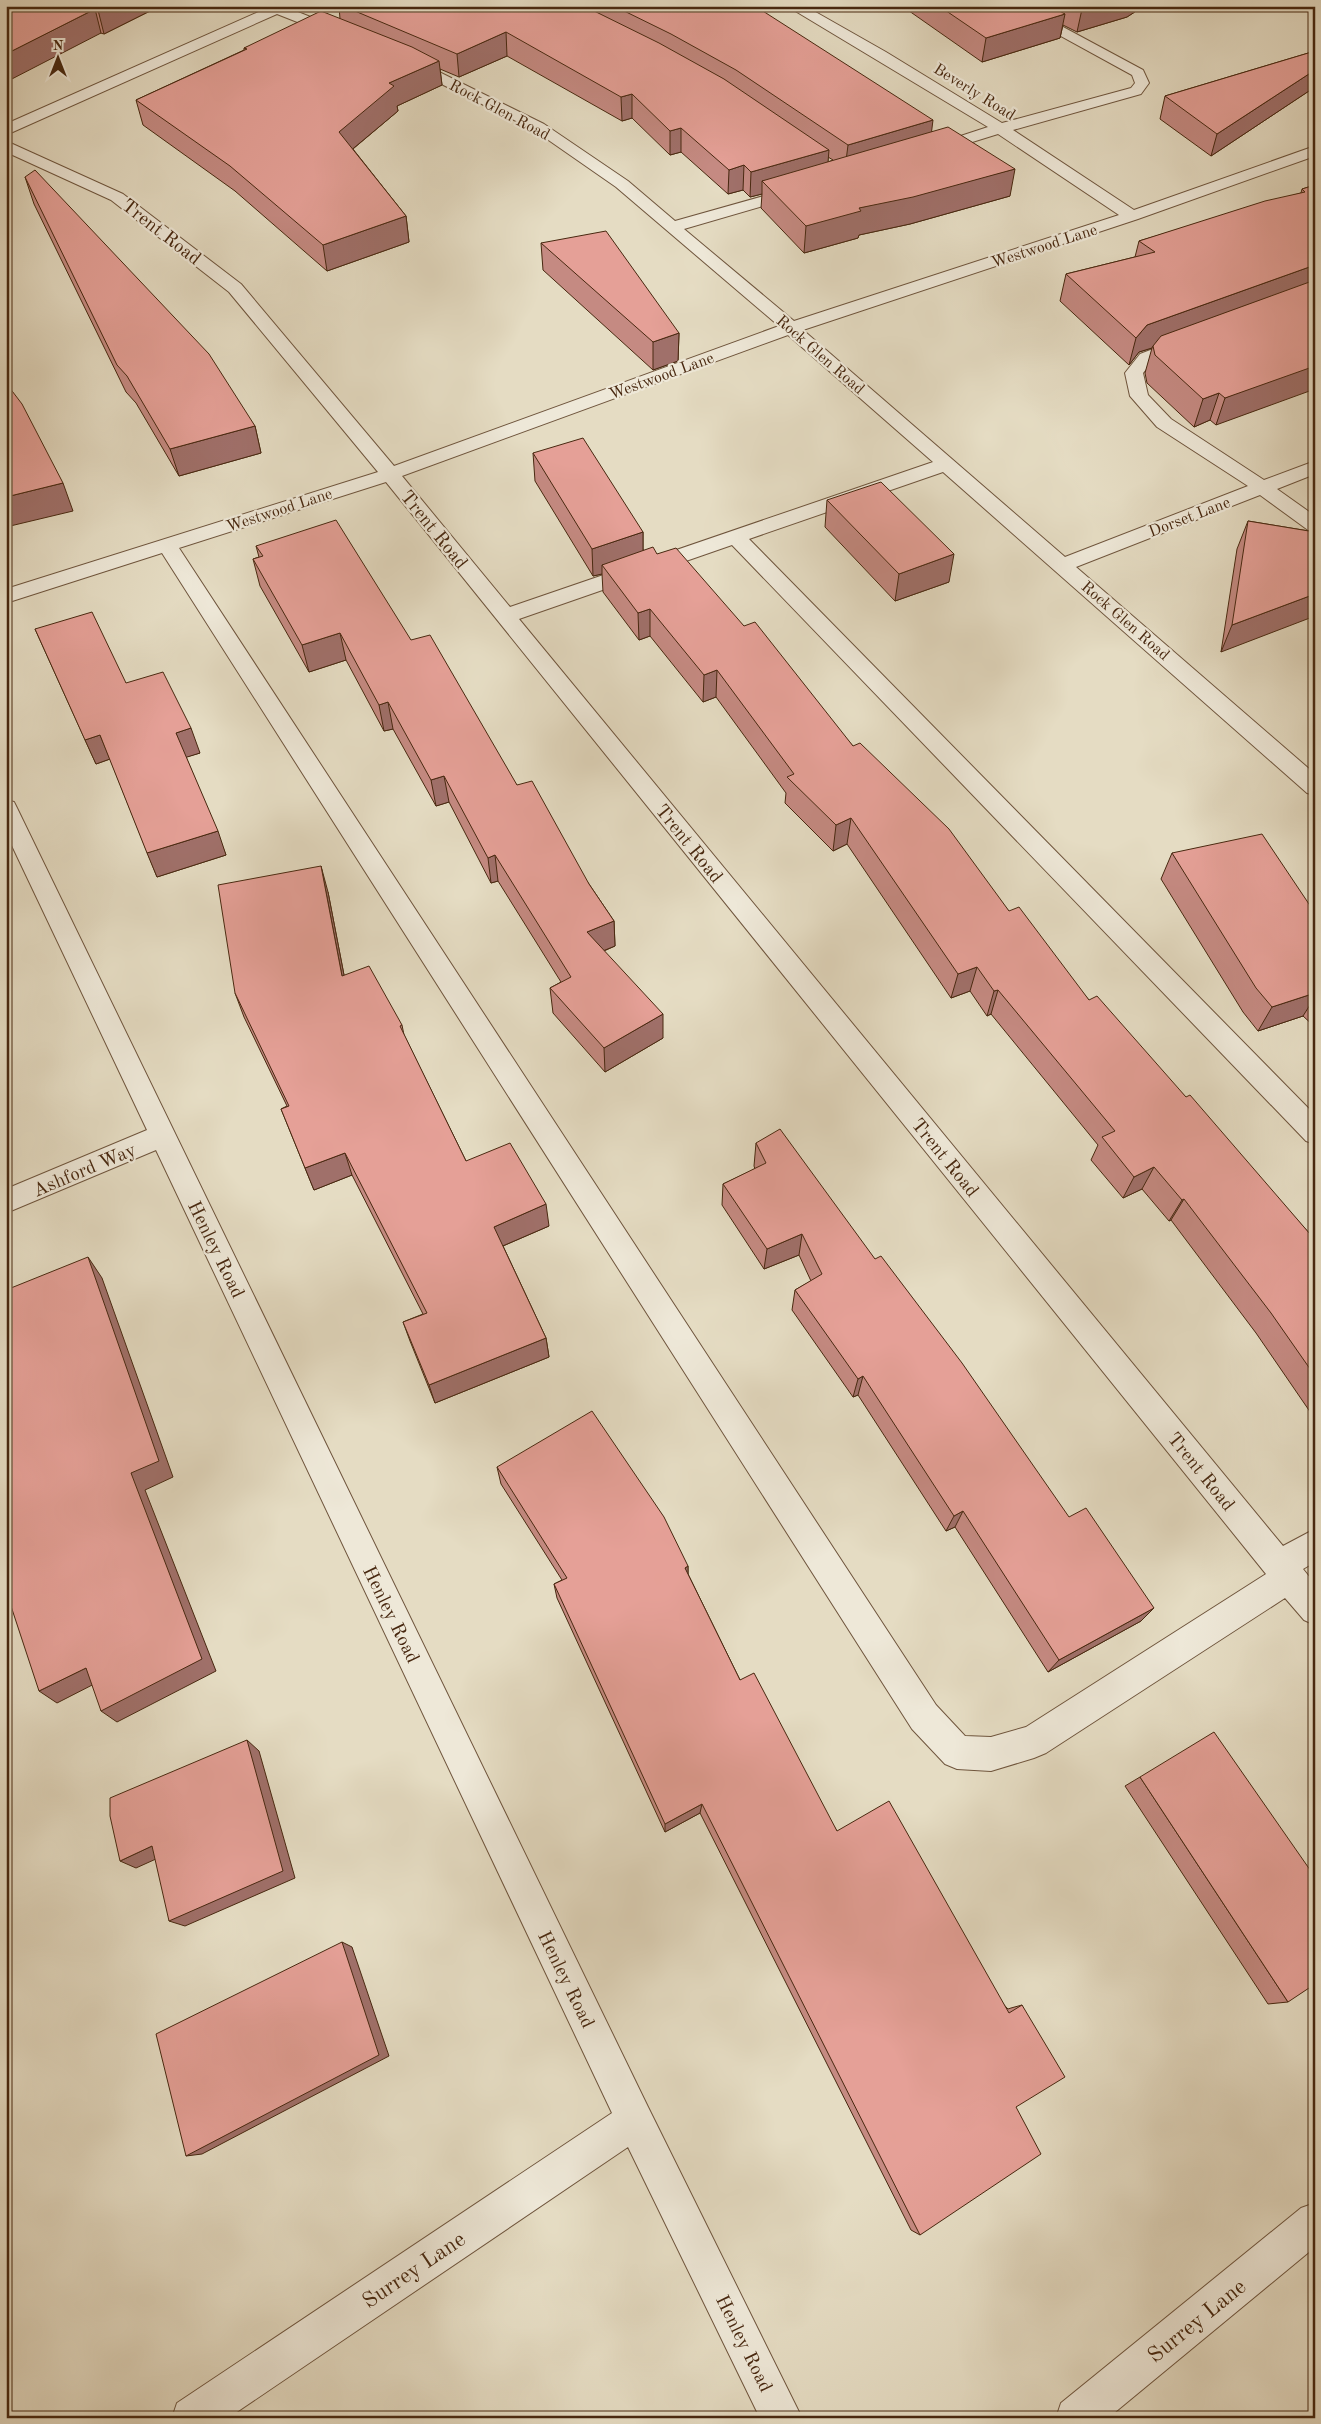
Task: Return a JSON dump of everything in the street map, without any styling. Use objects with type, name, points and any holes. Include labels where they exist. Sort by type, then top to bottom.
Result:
[{"type":"street","name":"Beverly Road","points":[[794,6],[904,67],[1002,128],[1132,216]]},
{"type":"street","points":[[918,154],[1002,128],[1136,91],[1142,83],[1138,73],[1013,6]]},
{"type":"street","points":[[6,130],[277,7],[358,42]]},
{"type":"street","name":"Rock Glen Road","points":[[394,56],[421,67],[539,127],[622,184],[791,328],[1315,787]]},
{"type":"street","name":"Trent Road","points":[[6,146],[118,196],[235,288],[390,474],[1315,1609]]},
{"type":"street","name":"Westwood Lane","points":[[6,596],[390,474],[791,328],[1132,216],[1315,151]]},
{"type":"street","points":[[672,227],[816,186]]},
{"type":"street","points":[[1202,337],[1146,358],[1134,373],[1139,396],[1164,423],[1263,488],[1315,526]]},
{"type":"street","points":[[506,616],[947,464]]},
{"type":"street","name":"Dorset Lane","points":[[1063,565],[1315,467]]},
{"type":"street","points":[[736,537],[1315,1133]]},
{"type":"street","points":[[167,545],[918,1708],[957,1752],[991,1754],[1034,1741],[1284,1571],[1315,1544]]},
{"type":"street","name":"Henley Road","points":[[6,808],[635,2120],[782,2418]]},
{"type":"street","name":"Ashford Way","points":[[6,1202],[162,1136]]},
{"type":"street","name":"Surrey Lane","points":[[192,2418],[635,2120]]},
{"type":"street","name":"Surrey Lane","points":[[1076,2418],[1315,2222]]},
{"type":"building","points":[[6,6],[106,6],[98,10],[95,9],[6,54]]},
{"type":"building","points":[[343,6],[584,6],[659,43],[724,79],[829,150],[751,172],[744,165],[729,170],[681,128],[670,131],[632,94],[621,97],[506,32],[457,54]]},
{"type":"building","points":[[614,6],[755,6],[933,120],[848,145],[736,70],[671,34]]},
{"type":"building","points":[[939,6],[1050,6],[1065,14],[986,38]]},
{"type":"building","points":[[1077,6],[1091,6],[1082,9]]},
{"type":"building","points":[[321,11],[412,47],[439,61],[389,83],[394,86],[339,132],[406,216],[323,245],[230,166],[136,100],[247,49],[244,48]]},
{"type":"building","points":[[1315,51],[1315,70],[1217,134],[1165,96]]},
{"type":"building","points":[[948,127],[1015,169],[913,197],[859,208],[861,211],[806,226],[762,181]]},
{"type":"building","points":[[35,170],[209,354],[255,426],[170,449],[127,376],[117,365],[25,177]]},
{"type":"building","points":[[1315,185],[1315,265],[1147,325],[1136,338],[1066,274],[1155,252],[1139,241],[1265,201],[1305,192],[1302,189]]},
{"type":"building","points":[[606,231],[679,333],[653,342],[541,243]]},
{"type":"building","points":[[1315,280],[1315,366],[1225,398],[1219,393],[1203,399],[1155,355],[1153,346],[1161,336]]},
{"type":"building","points":[[6,383],[22,404],[63,483],[6,497]]},
{"type":"building","points":[[583,438],[643,532],[592,549],[533,453]]},
{"type":"building","points":[[881,482],[954,554],[899,574],[827,500]]},
{"type":"building","points":[[336,520],[411,640],[430,635],[517,785],[532,781],[589,884],[614,921],[587,932],[663,1014],[604,1048],[550,988],[571,977],[495,855],[488,858],[444,776],[431,780],[388,702],[379,705],[340,633],[302,645],[253,559],[263,556],[256,546]]},
{"type":"building","points":[[1248,521],[1315,532],[1315,594],[1232,625]]},
{"type":"building","points":[[653,547],[657,554],[676,548],[744,626],[755,622],[853,746],[860,743],[949,829],[1009,911],[1019,907],[1089,1000],[1097,996],[1186,1097],[1190,1095],[1310,1234],[1315,1232],[1315,1376],[1271,1313],[1184,1199],[1182,1200],[1154,1167],[1134,1177],[1102,1137],[1115,1131],[998,990],[994,991],[977,967],[958,974],[851,818],[836,825],[787,777],[794,774],[717,670],[704,675],[650,609],[638,613],[602,565]]},
{"type":"building","points":[[92,612],[126,683],[163,672],[191,728],[176,733],[218,831],[147,853],[100,735],[85,740],[35,629]]},
{"type":"building","points":[[1262,834],[1315,913],[1315,993],[1272,1007],[1256,988],[1172,853]]},
{"type":"building","points":[[321,866],[342,976],[369,966],[402,1025],[400,1026],[466,1161],[510,1143],[546,1204],[494,1227],[546,1338],[429,1385],[403,1322],[427,1313],[345,1153],[305,1168],[281,1109],[289,1106],[235,993],[218,885]]},
{"type":"building","points":[[780,1129],[875,1259],[881,1256],[962,1363],[1069,1517],[1086,1508],[1154,1608],[1059,1660],[963,1511],[954,1516],[863,1376],[858,1379],[795,1290],[822,1274],[802,1234],[767,1249],[723,1184],[766,1163],[756,1143]]},
{"type":"building","points":[[88,1257],[159,1461],[131,1473],[202,1659],[101,1711],[86,1668],[39,1691],[6,1591],[6,1290]]},
{"type":"building","points":[[592,1411],[664,1517],[688,1566],[685,1568],[740,1680],[754,1673],[837,1831],[889,1801],[1009,2013],[1022,2005],[1065,2077],[1016,2107],[1041,2154],[920,2235],[702,1804],[665,1824],[554,1584],[567,1578],[497,1467]]},
{"type":"building","points":[[1214,1732],[1315,1877],[1315,1984],[1288,2002],[1140,1777]]},
{"type":"building","points":[[247,1740],[283,1871],[169,1921],[152,1846],[120,1861],[110,1816],[110,1798]]},
{"type":"building","points":[[342,1942],[379,2055],[186,2156],[156,2034]]}]
